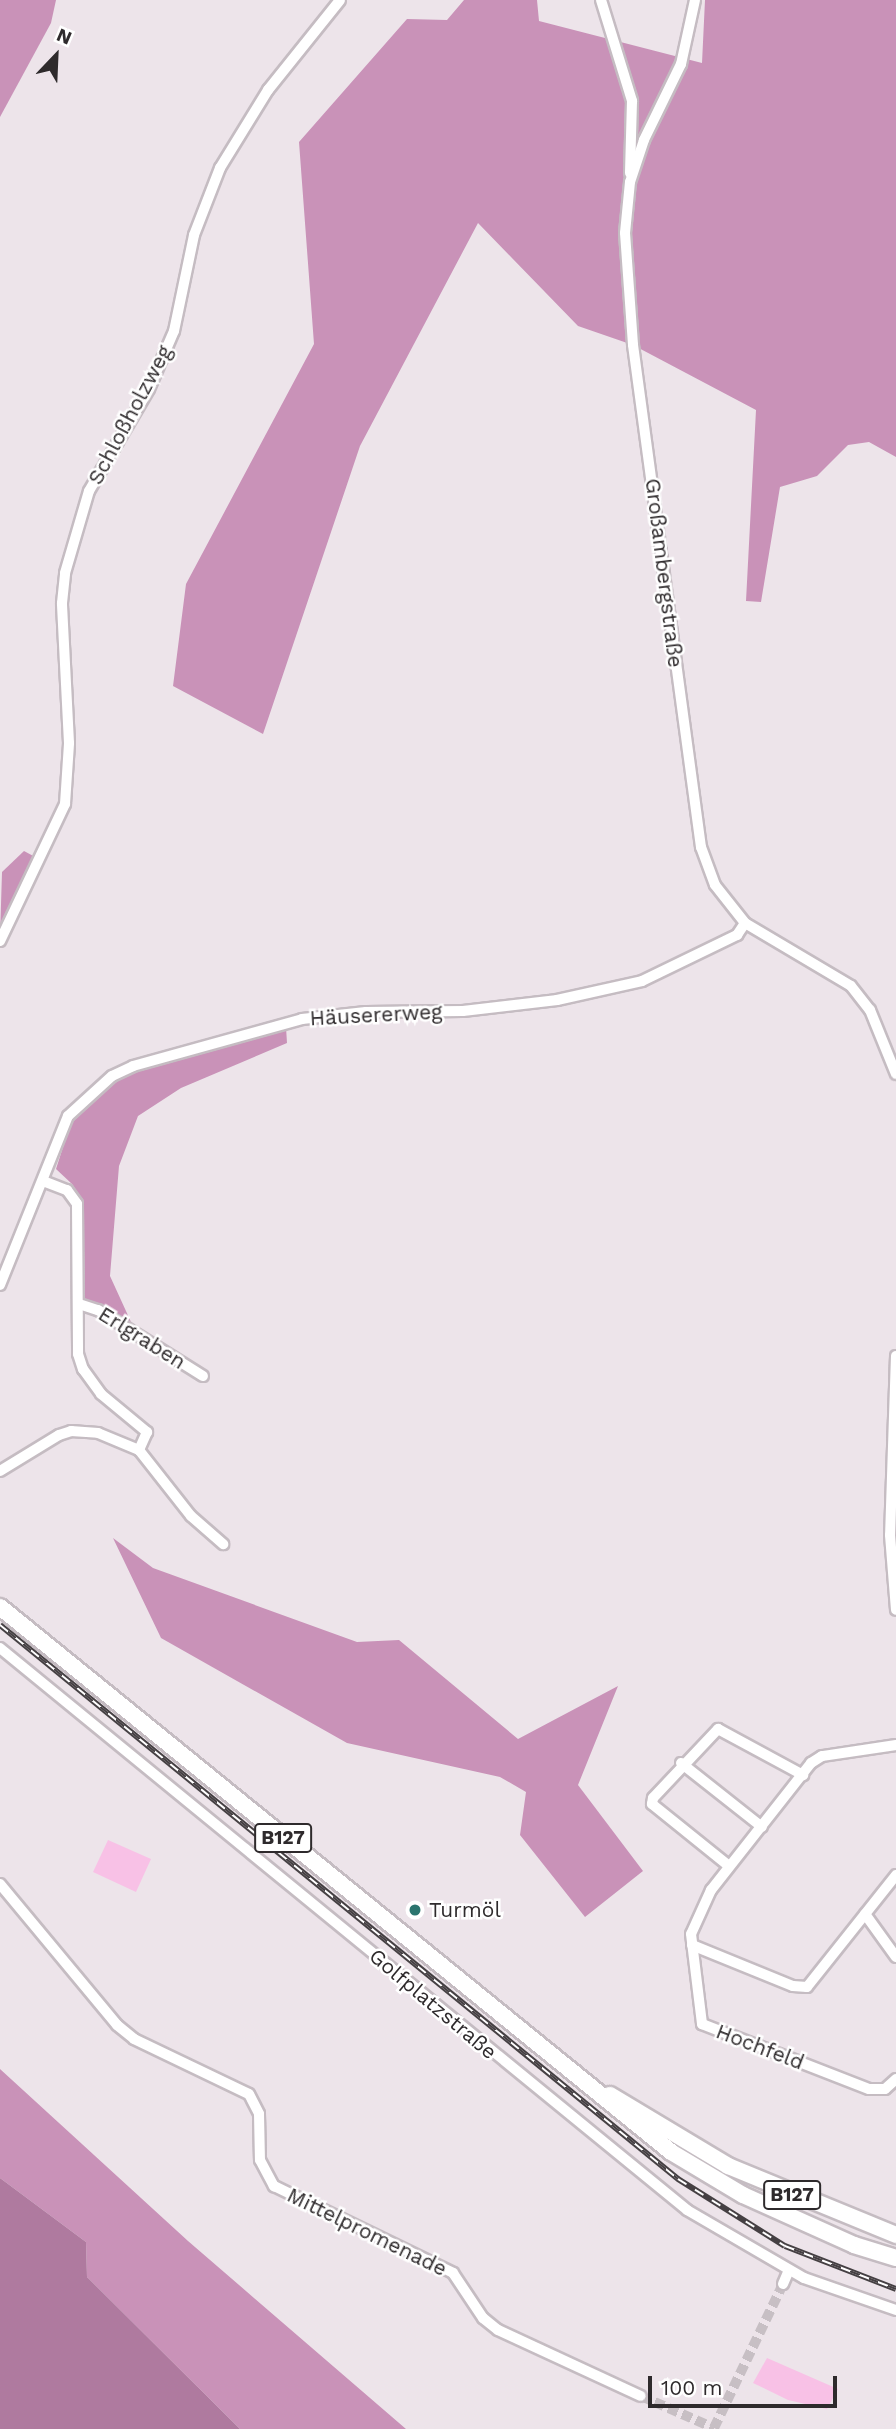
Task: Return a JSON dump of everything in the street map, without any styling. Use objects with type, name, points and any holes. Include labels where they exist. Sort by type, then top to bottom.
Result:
[{"type":"main road","name":"B127","points":[[0,1607],[617,2112],[710,2177],[854,2245],[896,2258]]},
{"type":"main road","name":"B127","points":[[566,2068],[728,2166],[896,2235]]},
{"type":"street","name":"Schloßholzweg","points":[[0,941],[65,804],[69,756],[62,603],[65,573],[89,491],[162,362],[174,331],[194,235],[219,168],[268,90],[340,0]]},
{"type":"street","points":[[601,0],[632,101],[630,182]]},
{"type":"street","name":"Großambergstraße","points":[[695,0],[681,64],[644,140],[630,182],[625,233],[627,286],[701,847],[715,885],[745,923],[851,986],[870,1010],[896,1074]]},
{"type":"street","name":"Häusererweg","points":[[0,1285],[68,1116],[112,1076],[133,1066],[302,1019],[366,1012],[463,1011],[629,985],[667,971],[737,934],[745,923]]},
{"type":"street","name":"Erlgraben","points":[[43,1181],[67,1190],[77,1204],[78,1354],[83,1369],[101,1394],[147,1432],[139,1450]]},
{"type":"street","name":"Erlgraben","points":[[79,1304],[98,1310],[203,1376]]},
{"type":"street","points":[[896,1356],[890,1535],[896,1610]]},
{"type":"street","points":[[0,1471],[71,1431],[98,1433],[139,1450],[191,1516],[223,1544]]},
{"type":"street","name":"Golfplatzstraße","points":[[0,1648],[667,2196],[724,2236],[789,2270],[896,2310]]},
{"type":"street","points":[[729,1866],[652,1804],[681,1763],[718,1729],[803,1774]]},
{"type":"street","points":[[896,1745],[822,1756],[803,1774],[729,1866],[699,1909],[692,1945],[781,1981],[807,1987],[896,1875]]},
{"type":"street","points":[[681,1763],[762,1827]]},
{"type":"street","name":"Mittelpromenade","points":[[0,1884],[117,2025],[134,2039],[249,2094],[259,2114],[260,2160],[275,2186],[453,2273],[498,2330],[641,2396]]},
{"type":"street","points":[[865,1914],[896,1956]]},
{"type":"street","name":"Hochfeld","points":[[692,1945],[702,2024],[869,2089],[885,2089],[896,2079]]},
{"type":"street","points":[[783,2284],[789,2270]]},
{"type":"shaded area","points":[[0,0],[56,0],[51,23],[0,117]]},
{"type":"shaded area","points":[[464,0],[537,0],[539,21],[702,63],[705,0],[896,0],[896,457],[869,442],[848,445],[817,476],[780,487],[761,602],[746,601],[756,410],[633,345],[578,326],[478,223],[360,446],[263,734],[173,686],[186,584],[314,344],[299,142],[407,19],[447,20]]},
{"type":"shaded area","points":[[24,851],[37,858],[0,936],[2,872]]},
{"type":"shaded area","points":[[286,1027],[287,1043],[181,1088],[138,1116],[119,1166],[110,1276],[131,1322],[85,1299],[83,1203],[72,1184],[56,1169],[72,1119],[115,1080],[139,1069]]},
{"type":"shaded area","points":[[113,1538],[153,1568],[357,1642],[399,1640],[518,1739],[618,1686],[578,1785],[643,1871],[585,1917],[520,1835],[526,1792],[500,1777],[347,1743],[161,1638]]},
{"type":"shaded area","points":[[108,1840],[151,1859],[136,1892],[93,1872]]},
{"type":"shaded area","points":[[0,2069],[188,2241],[406,2429],[240,2429],[87,2277],[86,2242],[0,2178]]},
{"type":"shaded area","points":[[0,2178],[86,2242],[87,2277],[240,2429],[0,2429]]},
{"type":"shaded area","points":[[767,2358],[838,2389],[827,2409],[788,2400],[753,2383]]},
{"type":"tunnel","points":[[641,2396],[714,2428],[783,2284]]},
{"type":"railway","points":[[0,1625],[678,2179],[785,2246],[896,2289]]},
{"type":"place","name":"Turmöl","points":[[415,1910]]}]
